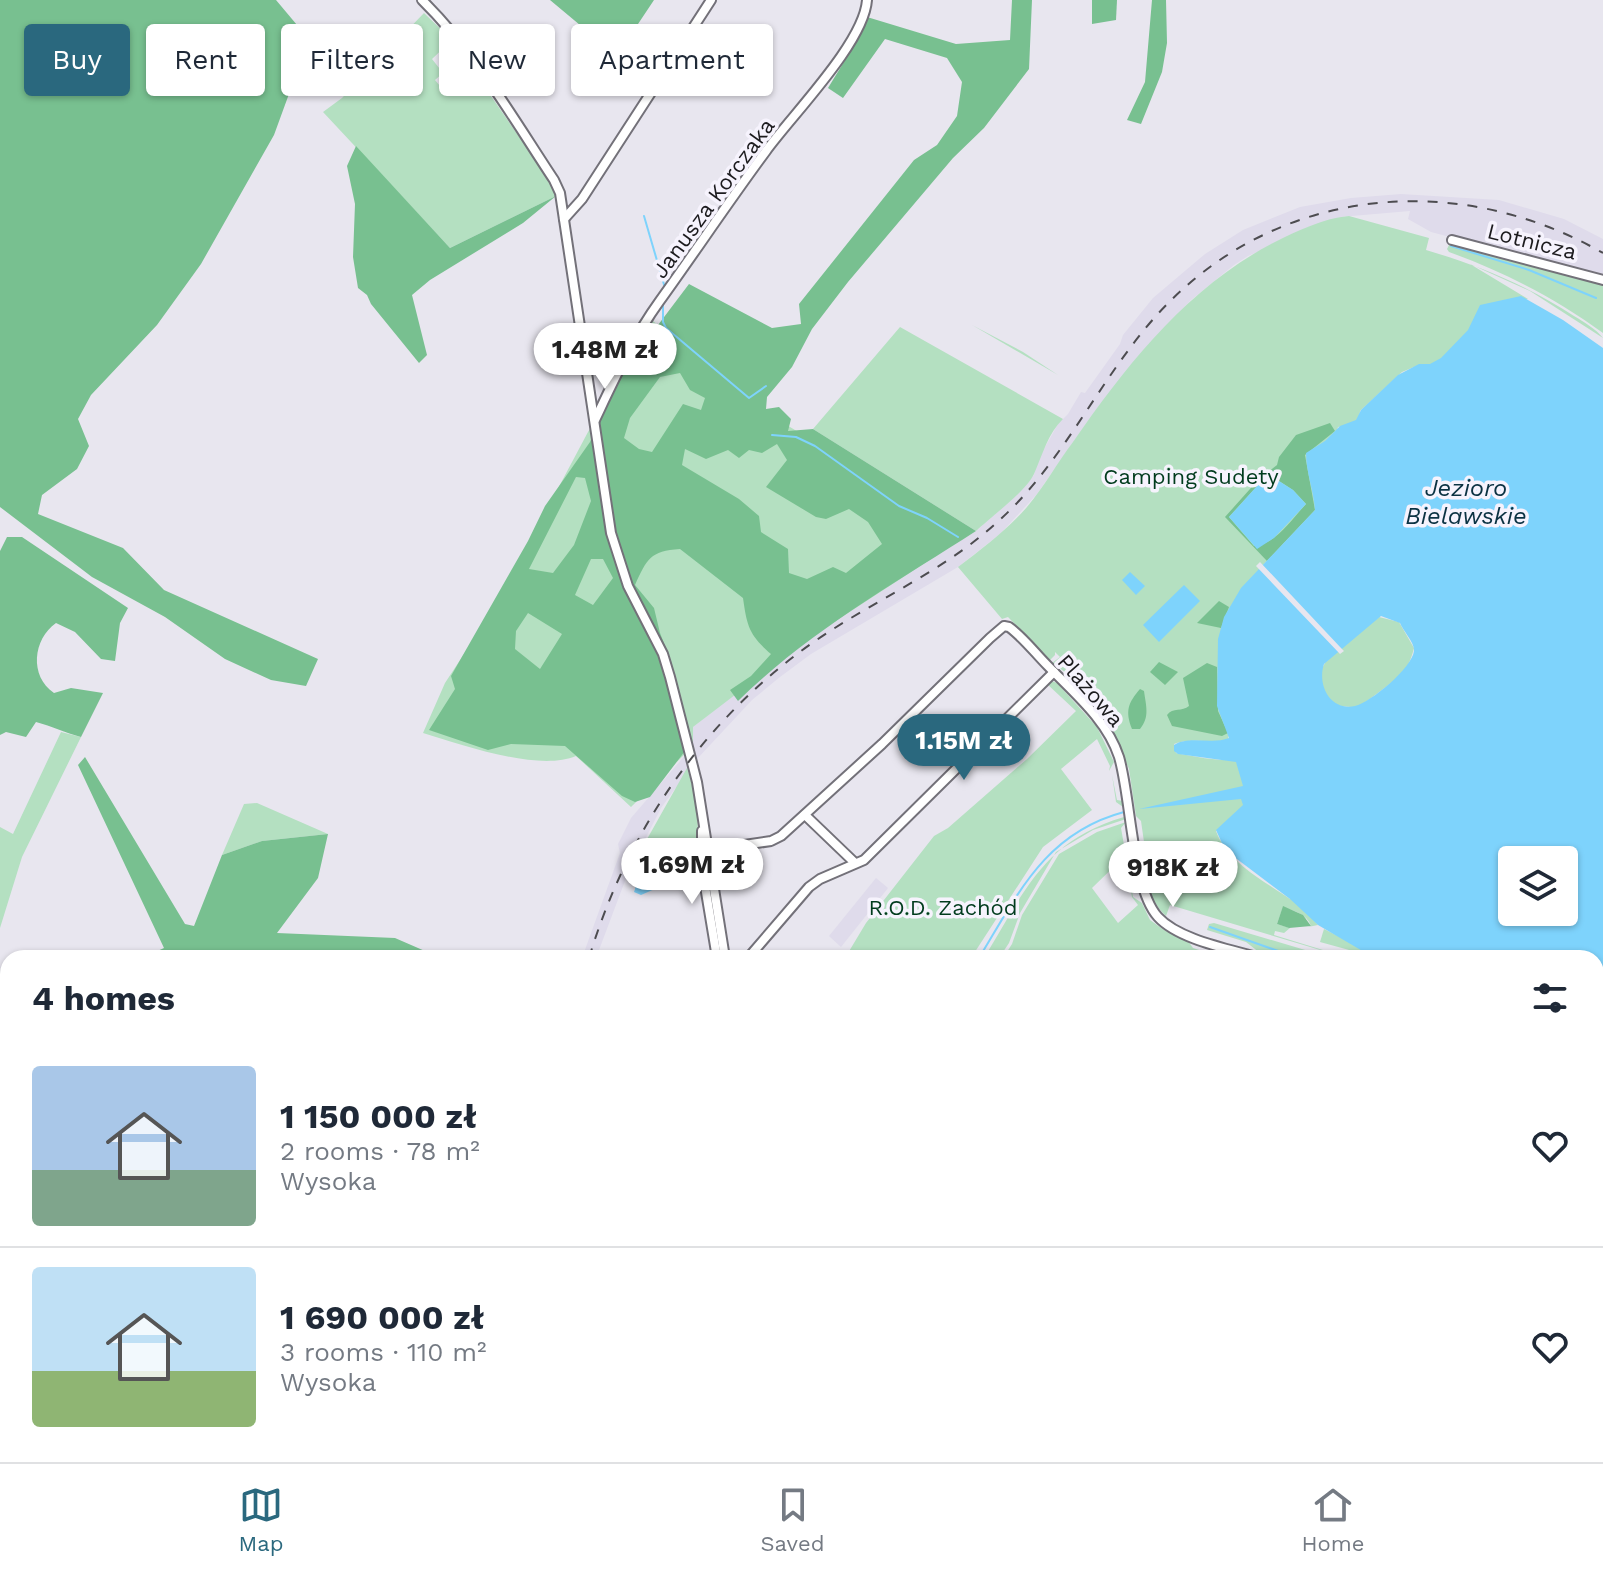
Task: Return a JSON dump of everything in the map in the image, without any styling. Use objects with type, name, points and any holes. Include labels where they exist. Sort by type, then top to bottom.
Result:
[{"type":"street","points":[[422,0],[480,70],[560,193],[611,533],[628,586],[663,654],[697,782],[704,827],[701,833],[724,950]]},
{"type":"street","points":[[564,219],[582,199],[711,0]]},
{"type":"street","name":"Janusza Korczaka","points":[[594,422],[628,351],[660,301],[766,151],[838,59],[856,32],[867,0]]},
{"type":"street","name":"Lotnicza","points":[[1452,240],[1603,280]]},
{"type":"street","points":[[591,404],[605,398]]},
{"type":"street","name":"Plażowa","points":[[805,815],[1004,626],[1014,630],[1096,716],[1115,747],[1123,771],[1143,888],[1155,914],[1183,933],[1235,950]]},
{"type":"street","points":[[755,950],[809,887],[864,860],[1054,672]]},
{"type":"street","points":[[706,850],[771,841],[805,815],[855,863]]},
{"type":"street","points":[[706,850],[702,868],[716,950]]},
{"type":"shaded area","points":[[1401,194],[1499,200],[1564,219],[1603,239],[1603,277],[1431,232],[1408,219],[1410,211],[1340,217],[1248,256],[1234,265],[1190,301],[1149,345],[1088,421],[1037,494],[1000,534],[958,567],[811,654],[752,700],[697,759],[661,808],[628,873],[599,950],[585,950],[620,853],[618,844],[631,818],[693,746],[693,727],[751,681],[867,599],[976,531],[1010,501],[1034,475],[1036,463],[1058,424],[1081,392],[1085,393],[1120,344],[1123,335],[1153,298],[1205,254],[1243,230],[1300,207],[1351,198]]},
{"type":"shaded area","points":[[876,878],[888,888],[841,947],[829,936]]},
{"type":"green space","points":[[0,0],[276,0],[296,24],[281,24],[281,96],[288,96],[274,135],[201,264],[157,325],[91,395],[78,419],[89,446],[77,469],[42,495],[38,514],[123,548],[164,590],[318,659],[306,686],[271,680],[225,659],[165,617],[92,577],[0,507]]},
{"type":"green space","points":[[550,0],[654,0],[638,24],[579,24]]},
{"type":"green space","points":[[1012,0],[1032,0],[1029,69],[984,128],[953,158],[848,282],[812,329],[792,367],[767,397],[766,409],[779,407],[791,419],[788,431],[813,429],[976,531],[822,631],[738,701],[730,690],[751,676],[771,654],[750,629],[743,598],[680,549],[662,552],[651,558],[635,585],[654,608],[671,661],[685,751],[650,797],[635,802],[622,796],[565,746],[511,744],[488,750],[429,730],[455,689],[451,676],[545,506],[590,442],[615,382],[689,284],[772,328],[801,324],[799,304],[914,160],[937,145],[957,116],[962,82],[947,58],[885,39],[843,98],[828,88],[858,39],[867,17],[956,44],[1010,40]],"holes":[[[680,373],[690,390],[705,398],[701,410],[683,404],[652,452],[639,449],[624,438],[630,418],[660,377]],[[777,444],[787,460],[766,487],[816,517],[826,519],[849,509],[868,522],[882,544],[846,573],[833,567],[807,579],[789,573],[788,549],[761,532],[759,516],[739,499],[682,465],[685,449],[706,459],[728,450],[739,458],[749,450],[762,453]],[[576,477],[585,478],[591,501],[574,545],[553,573],[529,569]],[[591,559],[603,559],[613,578],[593,605],[575,595]],[[528,613],[562,634],[540,669],[515,649],[516,631]]]},
{"type":"green space","points":[[1092,0],[1117,0],[1116,20],[1092,24]]},
{"type":"green space","points":[[1152,0],[1166,0],[1167,43],[1162,72],[1141,124],[1127,120],[1145,82]]},
{"type":"green space","points":[[424,13],[439,27],[439,52],[432,59],[439,68],[439,76],[435,80],[439,85],[439,96],[491,96],[547,177],[556,196],[450,248],[323,112],[344,96],[423,96],[423,24],[413,24]]},
{"type":"green space","points":[[356,146],[450,248],[556,196],[523,223],[430,280],[412,295],[427,355],[419,363],[367,295],[358,288],[353,257],[355,204],[347,166]]},
{"type":"green space","name":"Camping Sudety","points":[[1349,216],[1429,238],[1426,250],[1472,265],[1528,299],[1500,302],[1436,364],[1402,372],[1360,411],[1359,423],[1338,427],[1315,511],[1263,565],[1341,647],[1379,617],[1399,622],[1414,648],[1404,670],[1360,706],[1331,705],[1316,680],[1326,661],[1337,651],[1229,733],[1228,740],[1174,744],[1176,753],[1197,757],[1229,760],[1261,758],[1242,798],[1244,806],[1216,831],[1237,861],[1290,899],[1295,899],[1318,925],[1308,927],[1311,926],[1303,916],[1283,907],[1277,924],[1290,928],[1284,933],[1275,931],[1274,935],[1323,950],[1320,950],[1170,905],[1166,916],[1159,909],[1148,882],[1141,843],[1144,842],[1141,821],[1136,816],[1129,769],[1111,727],[1112,720],[1065,672],[1052,663],[1060,657],[1055,652],[1050,660],[1008,617],[1002,619],[958,567],[1027,507],[1115,384],[1188,304],[1244,260],[1275,242],[1301,229]]},
{"type":"green space","points":[[1450,243],[1582,275],[1603,285],[1603,333],[1529,287],[1449,252]]},
{"type":"green space","points":[[1530,291],[1586,323],[1603,338]]},
{"type":"green space","points":[[653,321],[744,399],[968,535],[808,639],[693,727],[693,746],[631,807],[576,756],[542,761],[521,759],[423,733],[445,683],[496,605],[588,432]]},
{"type":"green space","points":[[972,325],[1023,352],[1058,375]]},
{"type":"green space","points":[[900,327],[1063,419],[1049,438],[1030,481],[976,531],[813,429]]},
{"type":"green space","points":[[1330,423],[1335,431],[1305,455],[1315,510],[1267,561],[1225,517],[1258,480],[1277,465],[1279,457],[1296,435]],"holes":[[[1268,474],[1293,490],[1306,504],[1283,530],[1262,544],[1254,546],[1229,517]]]},
{"type":"green space","points":[[7,537],[22,537],[128,608],[120,623],[115,661],[101,659],[75,632],[56,623],[42,638],[37,658],[46,686],[54,693],[71,688],[103,693],[81,737],[36,722],[26,737],[6,732],[0,735],[0,551]]},
{"type":"green space","points":[[1219,601],[1229,607],[1221,628],[1197,623]]},
{"type":"green space","points":[[1159,662],[1178,672],[1165,685],[1150,672]]},
{"type":"green space","points":[[1207,663],[1217,667],[1218,711],[1228,733],[1222,736],[1172,726],[1167,715],[1189,706],[1183,678]]},
{"type":"green space","name":"R.O.D. Zachód","points":[[1049,680],[1057,683],[1097,727],[1114,762],[1109,771],[1110,766],[1097,739],[1061,769],[1092,810],[1043,847],[976,950],[850,950],[866,923],[934,836],[948,828],[1027,759],[1076,711],[1046,683]]},
{"type":"green space","points":[[1140,689],[1144,691],[1146,716],[1140,729],[1132,729],[1129,708]]},
{"type":"green space","points":[[61,732],[81,737],[22,857],[0,928],[0,827],[13,834]]},
{"type":"green space","points":[[85,757],[185,924],[194,926],[222,855],[262,841],[328,834],[318,878],[277,933],[395,938],[423,950],[160,950],[164,948],[78,765]]},
{"type":"green space","points":[[687,768],[698,820],[694,862],[628,873]]},
{"type":"green space","points":[[1112,775],[1117,800],[1123,801],[1126,819],[1093,830],[1065,847],[1096,827],[1124,817],[1123,807],[1116,802]]},
{"type":"green space","points":[[257,803],[328,834],[262,841],[222,855],[244,804]]},
{"type":"green space","points":[[1126,822],[1121,828],[1133,897],[1142,903],[1150,920],[1199,950],[1008,950],[1022,915],[1059,854],[1097,832]],"holes":[[[1125,856],[1132,897],[1138,905],[1118,923],[1092,888]]]},
{"type":"green space","points":[[1054,856],[1020,913],[1004,950],[989,950],[1025,890]]},
{"type":"green space","points":[[1283,906],[1303,915],[1311,926],[1289,928],[1277,924]]},
{"type":"green space","points":[[1209,924],[1305,950],[1256,950],[1246,942],[1207,930]]},
{"type":"green space","points":[[1324,929],[1362,950],[1349,950],[1320,942]]},
{"type":"water","name":"Jezioro Bielawskie","points":[[1521,296],[1603,348],[1603,950],[1361,950],[1318,925],[1290,899],[1225,850],[1216,830],[1243,805],[1241,799],[1139,809],[1243,786],[1236,762],[1174,751],[1174,745],[1180,742],[1229,738],[1217,706],[1218,639],[1224,617],[1241,588],[1315,510],[1306,453],[1325,441],[1340,426],[1356,420],[1361,410],[1398,375],[1419,364],[1430,364],[1441,358],[1468,330],[1480,305]],"holes":[[[1381,616],[1400,623],[1414,648],[1412,658],[1399,675],[1371,698],[1355,706],[1346,706],[1328,695],[1322,680],[1324,664]]]},
{"type":"water","points":[[557,337],[568,344],[570,354],[565,356],[554,349],[551,341]]},
{"type":"water","points":[[1268,474],[1293,490],[1306,504],[1274,538],[1257,549],[1229,517]]},
{"type":"water","points":[[1130,572],[1145,586],[1136,595],[1122,580]]},
{"type":"water","points":[[1184,585],[1200,601],[1159,642],[1143,625]]},
{"type":"water","points":[[659,876],[662,881],[657,888],[641,895],[634,892],[638,880]]},
{"type":"pier","points":[[1260,562],[1344,651],[1340,654],[1256,566]]},
{"type":"waterway","points":[[644,216],[665,288]]},
{"type":"waterway","points":[[1451,246],[1529,270],[1596,298]]},
{"type":"waterway","points":[[663,302],[666,328],[749,398],[766,386]]},
{"type":"waterway","points":[[772,435],[796,437],[815,446],[899,506],[927,518],[958,537]]},
{"type":"waterway","points":[[984,950],[1021,889],[1054,851],[1097,822],[1124,812]]},
{"type":"waterway","points":[[1210,927],[1275,950]]},
{"type":"railway","points":[[592,950],[606,909],[651,817],[711,734],[746,697],[785,663],[827,633],[955,555],[994,525],[1037,480],[1149,324],[1195,278],[1247,243],[1303,219],[1362,205],[1423,201],[1484,208],[1545,225],[1603,253]]}]
